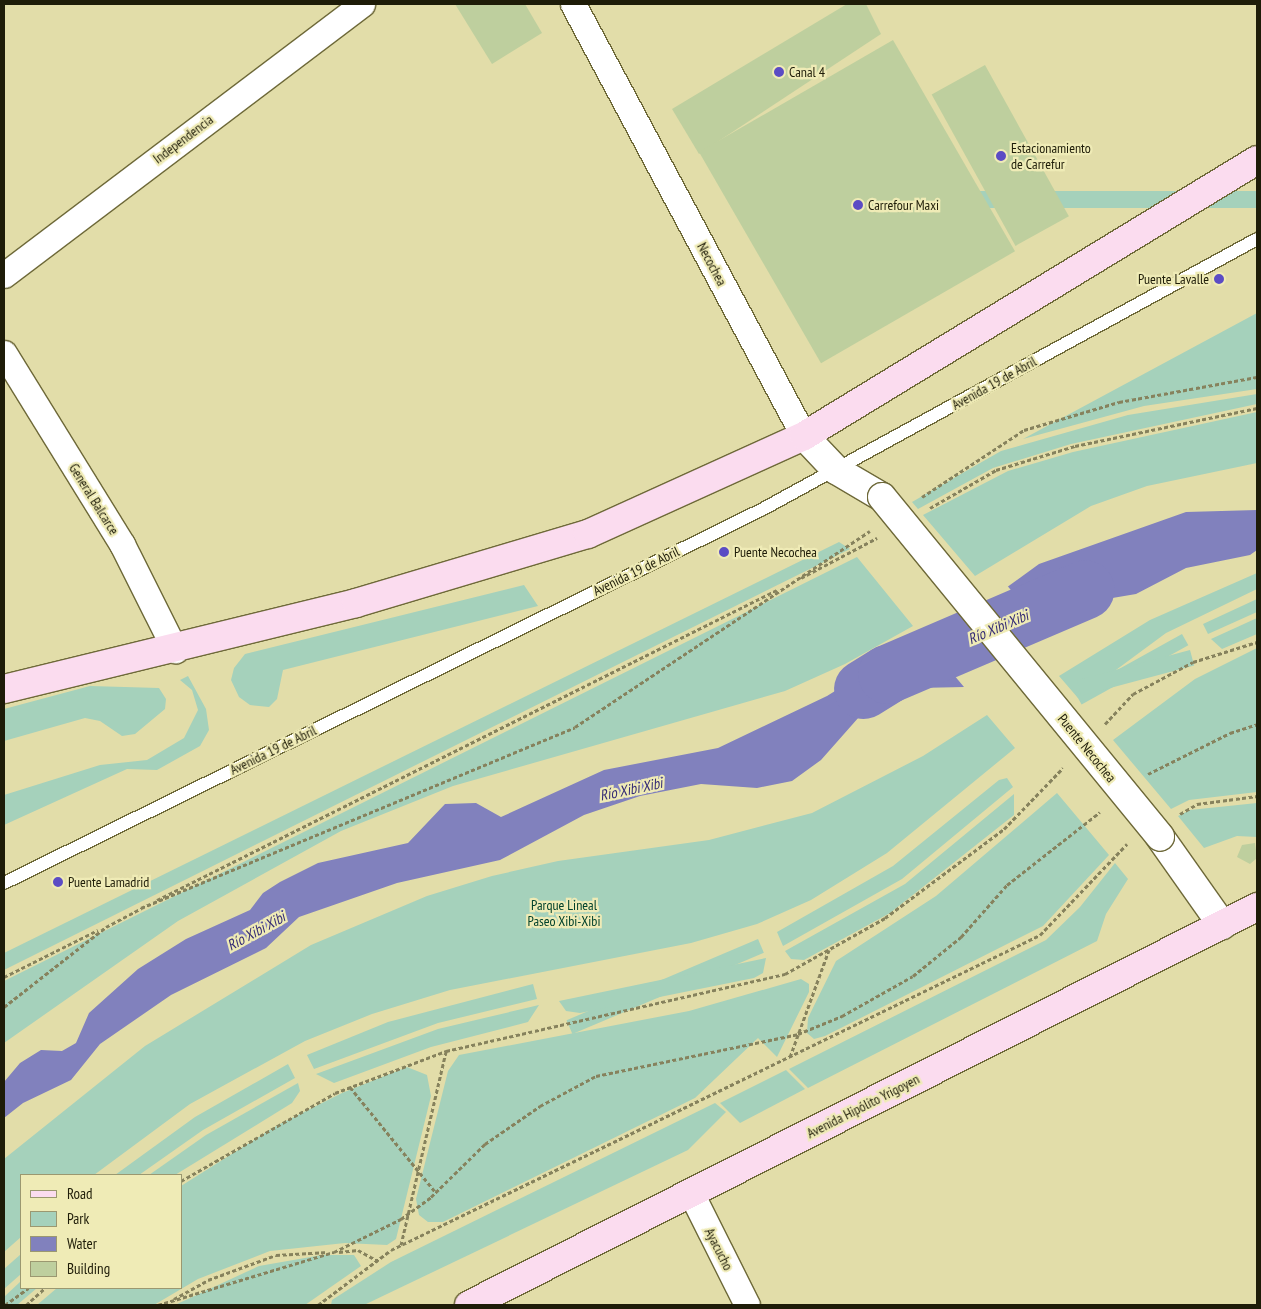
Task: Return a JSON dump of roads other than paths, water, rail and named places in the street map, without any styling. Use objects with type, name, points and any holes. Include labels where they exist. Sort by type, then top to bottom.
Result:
[{"type":"main road","points":[[4,689],[175,650],[588,534],[804,436],[1257,160]]},
{"type":"main road","name":"Avenida Hipólito Yrigoyen","points":[[469,1305],[1257,906]]},
{"type":"street","name":"Independencia","points":[[4,275],[362,4]]},
{"type":"street","name":"Necochea","points":[[573,4],[804,436],[836,470],[882,497]]},
{"type":"street","name":"General Balcarce","points":[[4,353],[122,544],[175,650]]},
{"type":"street","name":"Puente Necochea","points":[[882,497],[1156,832],[1222,925]]},
{"type":"street","name":"Ayacucho","points":[[691,1193],[747,1305]]},
{"type":"lane","name":"Avenida 19 de Abril","points":[[4,883],[836,470],[1257,239]]},
{"type":"water","points":[[1257,510],[1257,550],[1250,555],[1186,568],[1136,594],[1077,604],[1034,629],[992,598],[1039,564],[1186,512]]},
{"type":"water","points":[[922,637],[964,687],[918,688],[886,698],[859,717],[821,760],[792,781],[757,788],[701,784],[640,796],[584,815],[500,860],[397,883],[299,917],[266,948],[171,995],[100,1044],[71,1080],[23,1103],[4,1118],[4,1082],[20,1063],[41,1050],[62,1051],[76,1043],[89,1013],[138,969],[186,939],[250,910],[263,893],[280,882],[318,863],[408,843],[445,804],[476,803],[501,817],[604,770],[718,748],[827,696]]},
{"type":"waterway","name":"Río Xibi Xibi","points":[[863,689],[887,674],[1085,589]]},
{"type":"place","name":"Canal 4","points":[[779,72]]},
{"type":"place","name":"Estacionamiento de Carrefur","points":[[1001,156]]},
{"type":"place","name":"Carrefour Maxi","points":[[858,205]]},
{"type":"place","name":"Puente Lavalle","points":[[1219,279]]},
{"type":"place","name":"Puente Necochea","points":[[724,552]]},
{"type":"place","name":"Puente Lamadrid","points":[[58,882]]},
{"type":"park label","name":"Parque Lineal Paseo Xibi-Xibi","points":[[564,914]]}]
